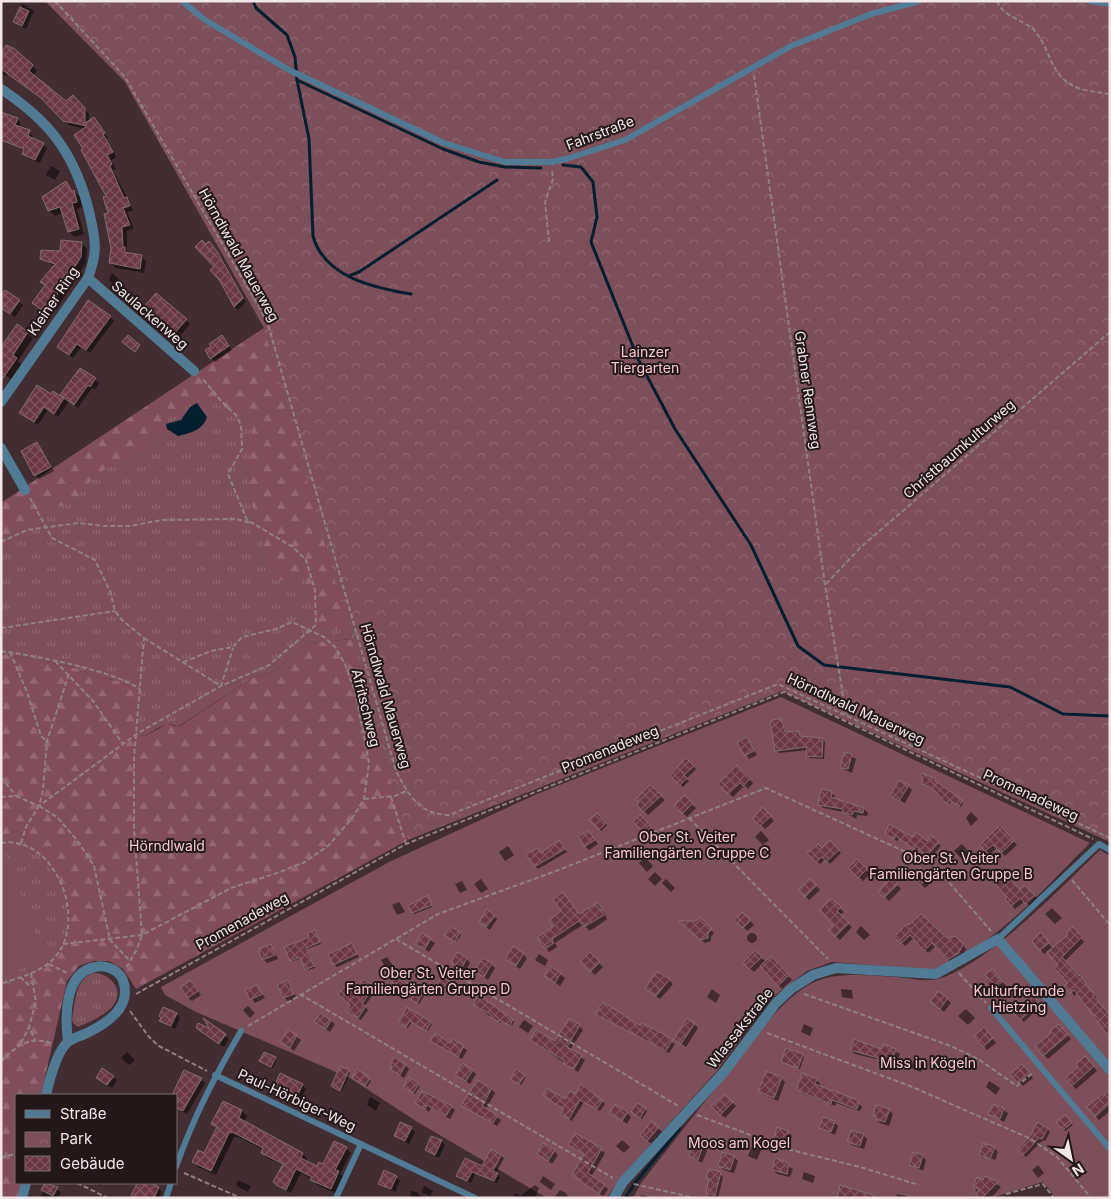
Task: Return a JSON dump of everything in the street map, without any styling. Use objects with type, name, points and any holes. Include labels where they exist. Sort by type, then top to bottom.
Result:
[{"type":"street","name":"Kleiner Ring","points":[[1,89],[20,102],[47,126],[72,159],[84,191],[95,236],[96,258],[88,278],[1,402]]},
{"type":"street","name":"Saulackenweg","points":[[88,278],[194,372]]},
{"type":"street","points":[[1,448],[25,490]]},
{"type":"street","points":[[998,939],[1110,1070]]},
{"type":"street","name":"Wlassakstraße","points":[[614,1198],[623,1182],[724,1072],[755,1029],[791,989],[813,975],[836,968],[936,974],[998,939]]},
{"type":"street","points":[[46,1094],[50,1078],[68,1042],[66,1025],[69,994],[76,978],[87,969],[102,966],[112,969],[121,975],[125,986],[125,1002],[114,1016],[90,1032],[68,1042]]},
{"type":"street","points":[[22,1198],[26,1184]]},
{"type":"lane","name":"Fahrstraße","points":[[182,1],[205,20],[289,70],[444,143],[505,162],[551,162],[566,160],[625,140],[791,46],[871,14],[919,1]]},
{"type":"lane","points":[[1090,1],[1110,4]]},
{"type":"lane","points":[[1099,844],[1110,850]]},
{"type":"lane","name":"Wlassakstraße","points":[[998,939],[1099,844]]},
{"type":"lane","points":[[991,1008],[1042,1066],[1110,1149]]},
{"type":"lane","points":[[178,1162],[189,1130],[215,1076],[241,1032]]},
{"type":"lane","name":"Paul-Hörbiger-Weg","points":[[215,1076],[475,1198]]},
{"type":"lane","points":[[336,1198],[361,1144]]},
{"type":"lane","points":[[166,1198],[171,1184]]},
{"type":"path","name":"Hörndlwald Mauerweg","points":[[55,1],[125,77],[267,321],[396,771],[406,791],[414,801],[429,812],[449,815],[778,684],[1110,838]]},
{"type":"path","points":[[997,1],[1006,13],[1034,30],[1046,48],[1055,71],[1064,81],[1078,90],[1110,94]]},
{"type":"path","name":"Grabner Rennweg","points":[[753,68],[825,585],[846,714]]},
{"type":"path","points":[[549,242],[545,202],[554,179],[551,162]]},
{"type":"path","name":"Christbaumkulturweg","points":[[825,585],[861,546],[1110,332]]},
{"type":"path","points":[[39,806],[138,734],[221,686],[268,665],[310,632],[316,625],[315,590],[306,560],[293,547],[247,520],[228,474],[242,449],[241,425],[236,415],[194,372]]},
{"type":"path","points":[[25,490],[52,538],[85,553],[95,560],[110,591],[115,611],[122,620],[144,638],[181,663],[221,686]]},
{"type":"path","points":[[1,542],[27,530],[48,529],[78,523],[130,526],[162,520],[236,520],[253,524]]},
{"type":"path","points":[[1,628],[115,611]]},
{"type":"path","name":"Afritschweg","points":[[63,944],[142,935],[231,888],[293,868],[313,857],[338,837],[364,799],[368,780],[368,751],[356,695],[345,664],[335,647],[324,637],[292,622],[276,629],[242,637],[233,647]]},
{"type":"path","points":[[121,975],[130,962],[142,935],[134,829],[134,757],[138,734],[144,638]]},
{"type":"path","points":[[181,663],[211,651],[233,647],[221,686]]},
{"type":"path","points":[[1,651],[55,661],[128,681],[141,689]]},
{"type":"path","points":[[10,652],[27,692],[41,736],[47,741]]},
{"type":"path","points":[[55,661],[93,701],[123,744]]},
{"type":"path","points":[[21,843],[26,827],[39,806],[43,790],[47,741],[69,674]]},
{"type":"path","name":"Promenadeweg","points":[[125,1002],[406,844],[784,692],[1090,836],[1099,844]]},
{"type":"path","points":[[1,778],[16,796],[39,806],[57,817],[77,840],[94,866],[110,940],[130,962]]},
{"type":"path","points":[[241,1032],[299,994],[438,914],[766,788],[934,864],[998,939]]},
{"type":"path","points":[[364,799],[391,797],[406,791]]},
{"type":"path","points":[[1,797],[16,796]]},
{"type":"path","points":[[391,797],[406,844]]},
{"type":"path","points":[[689,818],[836,968]]},
{"type":"path","points":[[1,843],[21,843],[46,862],[59,878],[66,896],[69,913],[68,930],[63,944],[48,964],[31,973],[1,984]]},
{"type":"path","points":[[1067,875],[1110,925]]},
{"type":"path","points":[[396,939],[688,1111],[791,1150],[860,1166],[919,1185]]},
{"type":"path","points":[[48,964],[76,978]]},
{"type":"path","points":[[952,966],[991,1008]]},
{"type":"path","points":[[1,1062],[21,1043],[29,1027],[36,1002],[32,988],[31,973]]},
{"type":"path","points":[[20,977],[32,988]]},
{"type":"path","points":[[791,989],[951,1046],[978,1059],[1017,1086],[1042,1066]]},
{"type":"path","points":[[299,994],[623,1182],[695,1198]]},
{"type":"path","name":"Paul-Hörbiger-Weg","points":[[125,1002],[149,1037],[159,1046],[215,1076]]},
{"type":"path","points":[[29,1027],[35,1040]]},
{"type":"path","points":[[755,1029],[910,1086],[1031,1139],[1058,1158],[1092,1198]]},
{"type":"path","points":[[21,1043],[35,1040],[41,1041]]},
{"type":"path","points":[[1,1157],[15,1154]]},
{"type":"path","points":[[178,1169],[241,1198]]},
{"type":"path","points":[[79,1184],[108,1198]]},
{"type":"path","points":[[1006,1194],[1043,1184],[1054,1198]]},
{"type":"green space","name":"Lainzer Tiergarten","points":[[45,1],[1110,1],[1110,842],[782,691],[408,840],[264,328],[125,82]]},
{"type":"green space","points":[[264,328],[352,639],[308,643],[296,651],[276,670],[252,678],[178,727],[165,725],[145,736],[137,732],[138,691],[120,681],[102,678],[69,666],[1,654],[1,503]]},
{"type":"green space","points":[[264,328],[349,627],[318,630],[303,576],[274,581],[249,494],[252,421],[210,400],[191,403],[165,422],[166,433],[159,436],[150,448],[98,473],[72,502],[12,525],[6,550],[1,551],[1,503]]},
{"type":"green space","name":"Hörndlwald","points":[[352,639],[408,840],[136,989],[123,969],[109,961],[94,961],[79,966],[67,981],[41,1094],[15,1094],[15,1184],[21,1184],[18,1198],[1,1198],[1,986],[36,971],[51,962],[63,944],[69,920],[64,891],[48,865],[18,830],[1,837],[1,654],[69,666],[102,678],[120,681],[139,691],[137,732],[145,736],[167,724],[179,727],[252,678],[276,670],[296,651],[308,643]]},
{"type":"green space","points":[[781,697],[1090,843],[1017,915],[978,946],[956,960],[933,970],[832,962],[807,971],[770,999],[717,1071],[622,1176],[607,1198],[547,1198],[419,1123],[350,1078],[196,1012],[165,995],[161,987],[391,861],[537,794]]},
{"type":"green space","points":[[18,830],[58,879],[65,893],[69,923],[64,943],[53,960],[42,968],[1,986],[1,837]]},
{"type":"green space","points":[[1,848],[3,848],[46,959],[1,976]]},
{"type":"green space","points":[[1100,850],[1110,856],[1110,1198],[1056,1198],[1043,1182],[991,1198],[633,1198],[641,1183],[763,1027],[794,995],[807,986],[836,976],[872,975],[928,980],[938,979],[958,971],[979,958],[1024,923]]},
{"type":"green space","points":[[93,973],[106,976],[111,980],[117,989],[116,1001],[105,1013],[78,1027],[73,1023],[72,1019],[77,992],[82,981]]},
{"type":"water","points":[[197,403],[207,417],[203,425],[192,432],[178,436],[167,429],[166,424],[181,420],[190,407]]},
{"type":"building","points":[[20,7],[29,11],[22,26],[13,22]]},
{"type":"building","points":[[6,45],[15,49],[33,65],[29,71],[66,101],[73,95],[85,108],[85,123],[94,117],[105,133],[103,134],[113,152],[107,155],[112,164],[110,166],[124,198],[127,197],[130,206],[123,208],[130,225],[122,227],[123,247],[125,247],[125,252],[142,255],[140,269],[109,263],[111,248],[104,214],[108,213],[103,197],[106,196],[74,135],[87,126],[63,121],[41,98],[1,69],[1,54]]},
{"type":"building","points":[[1,112],[18,118],[15,125],[30,130],[28,136],[44,143],[35,160],[22,154],[24,149],[1,140]]},
{"type":"building","points":[[66,181],[72,191],[74,190],[77,202],[72,203],[79,229],[68,232],[60,207],[48,211],[42,197]]},
{"type":"building","points":[[61,240],[82,242],[81,257],[50,306],[48,304],[43,311],[32,303],[45,285],[40,282],[55,264],[40,259],[41,250],[60,251]]},
{"type":"building","points":[[202,240],[206,244],[209,241],[218,253],[243,298],[234,307],[220,281],[210,270],[214,267],[195,247]]},
{"type":"building","points":[[5,290],[20,300],[10,314],[1,308],[1,296]]},
{"type":"building","points":[[156,293],[187,319],[173,335],[143,308]]},
{"type":"building","points":[[88,300],[111,316],[86,350],[77,344],[69,355],[57,347]]},
{"type":"building","points":[[17,324],[28,332],[13,355],[17,358],[1,381],[1,347]]},
{"type":"building","points":[[128,335],[140,345],[135,352],[122,342]]},
{"type":"building","points":[[222,335],[229,346],[210,359],[205,350],[211,346],[209,344]]},
{"type":"building","points":[[80,368],[96,378],[90,387],[88,385],[74,405],[60,395]]},
{"type":"building","points":[[37,385],[51,394],[53,391],[64,398],[54,414],[44,407],[34,422],[19,413]]},
{"type":"building","points":[[37,442],[51,467],[34,476],[21,451]]},
{"type":"building","points":[[781,718],[785,732],[799,731],[800,736],[823,738],[822,757],[806,756],[807,747],[775,751],[770,721]]},
{"type":"building","points":[[747,737],[754,751],[744,756],[737,742]]},
{"type":"building","points":[[844,752],[852,754],[848,769],[840,768]]},
{"type":"building","points":[[686,758],[694,766],[684,775],[687,778],[680,785],[670,776]]},
{"type":"building","points":[[737,765],[751,778],[743,786],[740,783],[728,794],[718,784]]},
{"type":"building","points":[[922,773],[936,779],[935,781],[963,800],[959,806],[949,800],[947,804],[932,788],[921,784],[923,779],[920,776]]},
{"type":"building","points":[[899,780],[909,785],[899,801],[890,796]]},
{"type":"building","points":[[650,785],[662,795],[643,812],[637,805],[639,802],[636,799]]},
{"type":"building","points":[[821,789],[832,791],[831,797],[864,808],[863,813],[854,811],[852,815],[842,812],[843,809],[818,805]]},
{"type":"building","points":[[684,795],[693,803],[682,814],[673,806]]},
{"type":"building","points":[[762,807],[771,816],[760,826],[753,819]]},
{"type":"building","points":[[597,813],[606,823],[599,830],[589,820]]},
{"type":"building","points":[[640,815],[650,825],[643,831],[633,822]]},
{"type":"building","points":[[889,824],[912,837],[915,832],[927,841],[931,835],[939,842],[927,856],[916,846],[914,849],[896,836],[894,839],[885,834]]},
{"type":"building","points":[[1000,825],[1014,841],[1001,853],[993,845],[985,851],[980,845]]},
{"type":"building","points":[[588,830],[595,840],[584,847],[578,837]]},
{"type":"building","points":[[559,840],[565,849],[534,867],[526,854],[538,848],[541,853]]},
{"type":"building","points":[[830,840],[839,850],[826,862],[822,857],[816,862],[807,853],[818,844],[822,848]]},
{"type":"building","points":[[857,859],[867,869],[858,878],[848,868]]},
{"type":"building","points":[[920,868],[929,877],[920,885],[911,876]]},
{"type":"building","points":[[1004,871],[1020,889],[1024,885],[1035,895],[1025,904],[1021,898],[1011,906],[1005,899],[1007,897],[993,881]]},
{"type":"building","points":[[892,877],[898,884],[884,898],[878,891]]},
{"type":"building","points":[[810,878],[817,885],[805,897],[798,890]]},
{"type":"building","points":[[563,892],[579,914],[598,902],[604,915],[584,927],[579,921],[552,939],[554,943],[545,949],[537,938],[553,926],[549,920],[561,911],[553,899]]},
{"type":"building","points":[[428,895],[432,905],[412,913],[408,906]]},
{"type":"building","points":[[831,898],[841,907],[837,911],[849,923],[835,937],[828,930],[833,925],[819,910]]},
{"type":"building","points":[[487,909],[495,916],[486,927],[479,922]]},
{"type":"building","points":[[743,912],[751,920],[743,928],[734,920]]},
{"type":"building","points":[[921,914],[947,938],[955,936],[963,944],[959,953],[947,960],[932,943],[924,951],[910,935],[901,944],[894,937]]},
{"type":"building","points":[[700,917],[712,929],[708,933],[708,938],[700,940],[678,921],[696,921]]},
{"type":"building","points":[[450,926],[460,932],[455,942],[444,935]]},
{"type":"building","points":[[1072,926],[1082,937],[1062,957],[1080,975],[1094,994],[1093,996],[1110,1015],[1110,1038],[1074,990],[1070,993],[1064,986],[1068,983],[1054,968],[1058,965],[1047,952],[1068,935],[1066,932]]},
{"type":"building","points":[[315,930],[320,942],[306,948],[314,966],[305,970],[300,957],[290,961],[284,947],[309,937],[308,933]]},
{"type":"building","points":[[1041,932],[1049,943],[1039,951],[1032,941]]},
{"type":"building","points":[[422,933],[431,938],[425,949],[415,944]]},
{"type":"building","points":[[352,943],[357,954],[333,965],[328,954]]},
{"type":"building","points":[[271,944],[275,955],[262,960],[258,949]]},
{"type":"building","points":[[513,946],[524,953],[516,966],[505,959]]},
{"type":"building","points":[[755,950],[762,957],[749,969],[743,963]]},
{"type":"building","points":[[457,952],[467,958],[461,969],[451,963]]},
{"type":"building","points":[[590,952],[600,962],[590,972],[580,962]]},
{"type":"building","points":[[771,956],[789,975],[778,986],[760,966]]},
{"type":"building","points":[[483,958],[492,963],[484,977],[474,971]]},
{"type":"building","points":[[550,966],[561,973],[555,983],[544,976]]},
{"type":"building","points":[[992,969],[1003,981],[992,990],[985,982],[988,979],[985,975]]},
{"type":"building","points":[[656,971],[670,979],[656,996],[645,989]]},
{"type":"building","points":[[396,976],[423,993],[417,1003],[397,991],[392,982]]},
{"type":"building","points":[[442,977],[463,990],[459,997],[437,985]]},
{"type":"building","points":[[363,979],[374,986],[362,1004],[366,1006],[358,1018],[346,1011],[350,1005],[338,994],[349,983],[357,989]]},
{"type":"building","points":[[190,980],[198,991],[188,998],[180,987]]},
{"type":"building","points":[[288,980],[294,994],[283,998],[277,985]]},
{"type":"building","points":[[257,984],[262,994],[250,1000],[245,990]]},
{"type":"building","points":[[938,991],[948,998],[940,1009],[930,1002]]},
{"type":"building","points":[[1032,994],[1039,1003],[1020,1020],[1009,1008],[1018,1000],[1021,1003]]},
{"type":"building","points":[[478,995],[513,1019],[510,1026],[490,1017],[492,1015],[473,1005]]},
{"type":"building","points":[[603,1002],[641,1026],[642,1023],[673,1039],[666,1051],[595,1014]]},
{"type":"building","points":[[163,1007],[177,1013],[171,1026],[159,1021]]},
{"type":"building","points":[[407,1007],[431,1022],[426,1031],[410,1021],[406,1027],[398,1022]]},
{"type":"building","points":[[320,1013],[331,1020],[326,1029],[314,1022]]},
{"type":"building","points":[[203,1018],[226,1034],[219,1044],[196,1028],[198,1023],[209,1028]]},
{"type":"building","points":[[569,1018],[580,1025],[567,1047],[582,1055],[574,1069],[564,1064],[565,1061],[530,1040],[536,1030],[555,1041]]},
{"type":"building","points":[[687,1018],[695,1023],[681,1044],[674,1039]]},
{"type":"building","points":[[1059,1024],[1068,1035],[1043,1056],[1035,1046]]},
{"type":"building","points":[[984,1027],[993,1038],[983,1047],[974,1036]]},
{"type":"building","points":[[288,1029],[297,1035],[290,1048],[280,1043]]},
{"type":"building","points":[[435,1033],[450,1043],[453,1039],[464,1046],[458,1057],[430,1041]]},
{"type":"building","points":[[854,1039],[881,1049],[883,1044],[896,1049],[890,1065],[877,1060],[878,1058],[850,1050]]},
{"type":"building","points":[[786,1048],[803,1054],[798,1068],[781,1062]]},
{"type":"building","points":[[264,1052],[276,1057],[271,1067],[259,1061]]},
{"type":"building","points":[[1085,1056],[1094,1066],[1072,1086],[1065,1078],[1078,1067],[1076,1064]]},
{"type":"building","points":[[394,1057],[406,1064],[400,1075],[390,1069]]},
{"type":"building","points":[[463,1063],[473,1070],[466,1081],[455,1075]]},
{"type":"building","points":[[1022,1064],[1030,1073],[1018,1083],[1010,1074]]},
{"type":"building","points":[[340,1066],[349,1070],[340,1091],[331,1086]]},
{"type":"building","points":[[102,1068],[114,1076],[107,1085],[96,1078]]},
{"type":"building","points":[[357,1069],[370,1078],[365,1086],[352,1078]]},
{"type":"building","points":[[516,1069],[525,1075],[519,1084],[510,1079]]},
{"type":"building","points":[[184,1070],[202,1078],[183,1111],[178,1109],[178,1094],[172,1094]]},
{"type":"building","points":[[766,1071],[782,1077],[774,1098],[758,1092]]},
{"type":"building","points":[[280,1073],[303,1084],[295,1100],[273,1089]]},
{"type":"building","points":[[802,1073],[817,1079],[815,1084],[855,1099],[859,1102],[857,1109],[832,1100],[831,1104],[796,1090]]},
{"type":"building","points":[[409,1077],[419,1084],[413,1093],[403,1087]]},
{"type":"building","points":[[477,1080],[492,1088],[482,1106],[498,1115],[493,1123],[461,1106]]},
{"type":"building","points":[[581,1084],[603,1100],[597,1109],[580,1100],[569,1119],[560,1114],[564,1109],[543,1096],[547,1088],[565,1099],[570,1091],[575,1094]]},
{"type":"building","points":[[1110,1089],[1110,1103],[1095,1117],[1086,1107]]},
{"type":"building","points":[[422,1091],[452,1106],[446,1116],[427,1105],[425,1109],[415,1103]]},
{"type":"building","points":[[725,1094],[733,1102],[720,1115],[711,1106]]},
{"type":"building","points":[[223,1101],[242,1110],[239,1118],[303,1153],[301,1158],[317,1166],[319,1162],[323,1164],[334,1141],[347,1147],[335,1170],[339,1171],[331,1189],[310,1180],[312,1177],[296,1169],[286,1190],[278,1186],[273,1182],[283,1164],[261,1153],[263,1148],[232,1132],[229,1133],[211,1171],[192,1162],[198,1150],[204,1153],[217,1127],[211,1124]]},
{"type":"building","points":[[637,1103],[646,1108],[640,1118],[631,1112]]},
{"type":"building","points":[[615,1104],[628,1112],[622,1121],[609,1113]]},
{"type":"building","points":[[993,1104],[1004,1108],[1000,1119],[988,1114]]},
{"type":"building","points":[[876,1105],[890,1109],[885,1122],[875,1119],[876,1116],[873,1116]]},
{"type":"building","points":[[1065,1114],[1072,1123],[1063,1130],[1056,1122]]},
{"type":"building","points":[[823,1117],[835,1121],[831,1132],[819,1128]]},
{"type":"building","points":[[652,1121],[659,1127],[647,1141],[640,1135]]},
{"type":"building","points":[[400,1122],[412,1127],[405,1141],[394,1136]]},
{"type":"building","points":[[1037,1122],[1048,1128],[1042,1139],[1039,1138],[1023,1155],[1017,1150],[1031,1135]]},
{"type":"building","points":[[777,1127],[789,1131],[786,1141],[774,1138]]},
{"type":"building","points":[[851,1130],[864,1134],[860,1146],[847,1142]]},
{"type":"building","points":[[575,1133],[602,1148],[588,1173],[605,1185],[599,1194],[572,1175],[584,1154],[568,1145]]},
{"type":"building","points":[[431,1136],[442,1140],[435,1155],[425,1150]]},
{"type":"building","points":[[543,1142],[555,1150],[548,1161],[537,1154]]},
{"type":"building","points":[[694,1142],[703,1146],[698,1160],[689,1156]]},
{"type":"building","points":[[983,1143],[995,1147],[990,1159],[979,1155]]},
{"type":"building","points":[[491,1149],[501,1155],[493,1171],[498,1173],[494,1181],[472,1172],[467,1181],[456,1176],[465,1158],[482,1166]]},
{"type":"building","points":[[722,1152],[735,1156],[730,1170],[718,1166]]},
{"type":"building","points":[[913,1152],[923,1155],[919,1168],[909,1165]]},
{"type":"building","points":[[775,1158],[789,1163],[787,1174],[772,1170]]},
{"type":"building","points":[[709,1169],[721,1172],[715,1196],[706,1193],[709,1179],[706,1178]]},
{"type":"building","points":[[384,1170],[397,1176],[391,1189],[378,1184]]},
{"type":"building","points":[[985,1176],[998,1182],[982,1198],[976,1195],[979,1189],[973,1187],[977,1177],[983,1180]]},
{"type":"building","points":[[44,1184],[58,1187],[53,1196],[41,1190]]},
{"type":"building","points":[[137,1184],[153,1184],[159,1187],[154,1198],[130,1198]]},
{"type":"building","points":[[840,1185],[873,1195],[873,1198],[837,1198]]},
{"type":"waterway","points":[[253,1],[256,8],[287,35],[295,57],[297,80],[309,139],[313,236],[319,250],[328,262],[352,278],[367,284],[411,294]]},
{"type":"waterway","points":[[297,80],[443,149],[479,162],[505,167],[541,168]]},
{"type":"waterway","points":[[563,165],[581,167],[593,182],[597,217],[591,242],[638,359],[675,429],[751,545],[798,646],[824,665],[1010,687],[1063,714],[1110,716]]},
{"type":"waterway","points":[[349,276],[359,272],[497,180]]},
{"type":"waterway","points":[[635,1183],[680,1128]]},
{"type":"waterway","points":[[625,1198],[633,1186]]},
{"type":"park label","name":"Ober St. Veiter Familiengärten Gruppe C","points":[[687,846]]},
{"type":"park label","name":"Ober St. Veiter Familiengärten Gruppe B","points":[[951,866]]},
{"type":"park label","name":"Ober St. Veiter Familiengärten Gruppe D","points":[[428,982]]},
{"type":"park label","name":"Kulturfreunde Hietzing","points":[[1019,1000]]},
{"type":"park label","name":"Miss in Kögeln","points":[[928,1063]]},
{"type":"park label","name":"Moos am Kogel","points":[[739,1143]]}]
